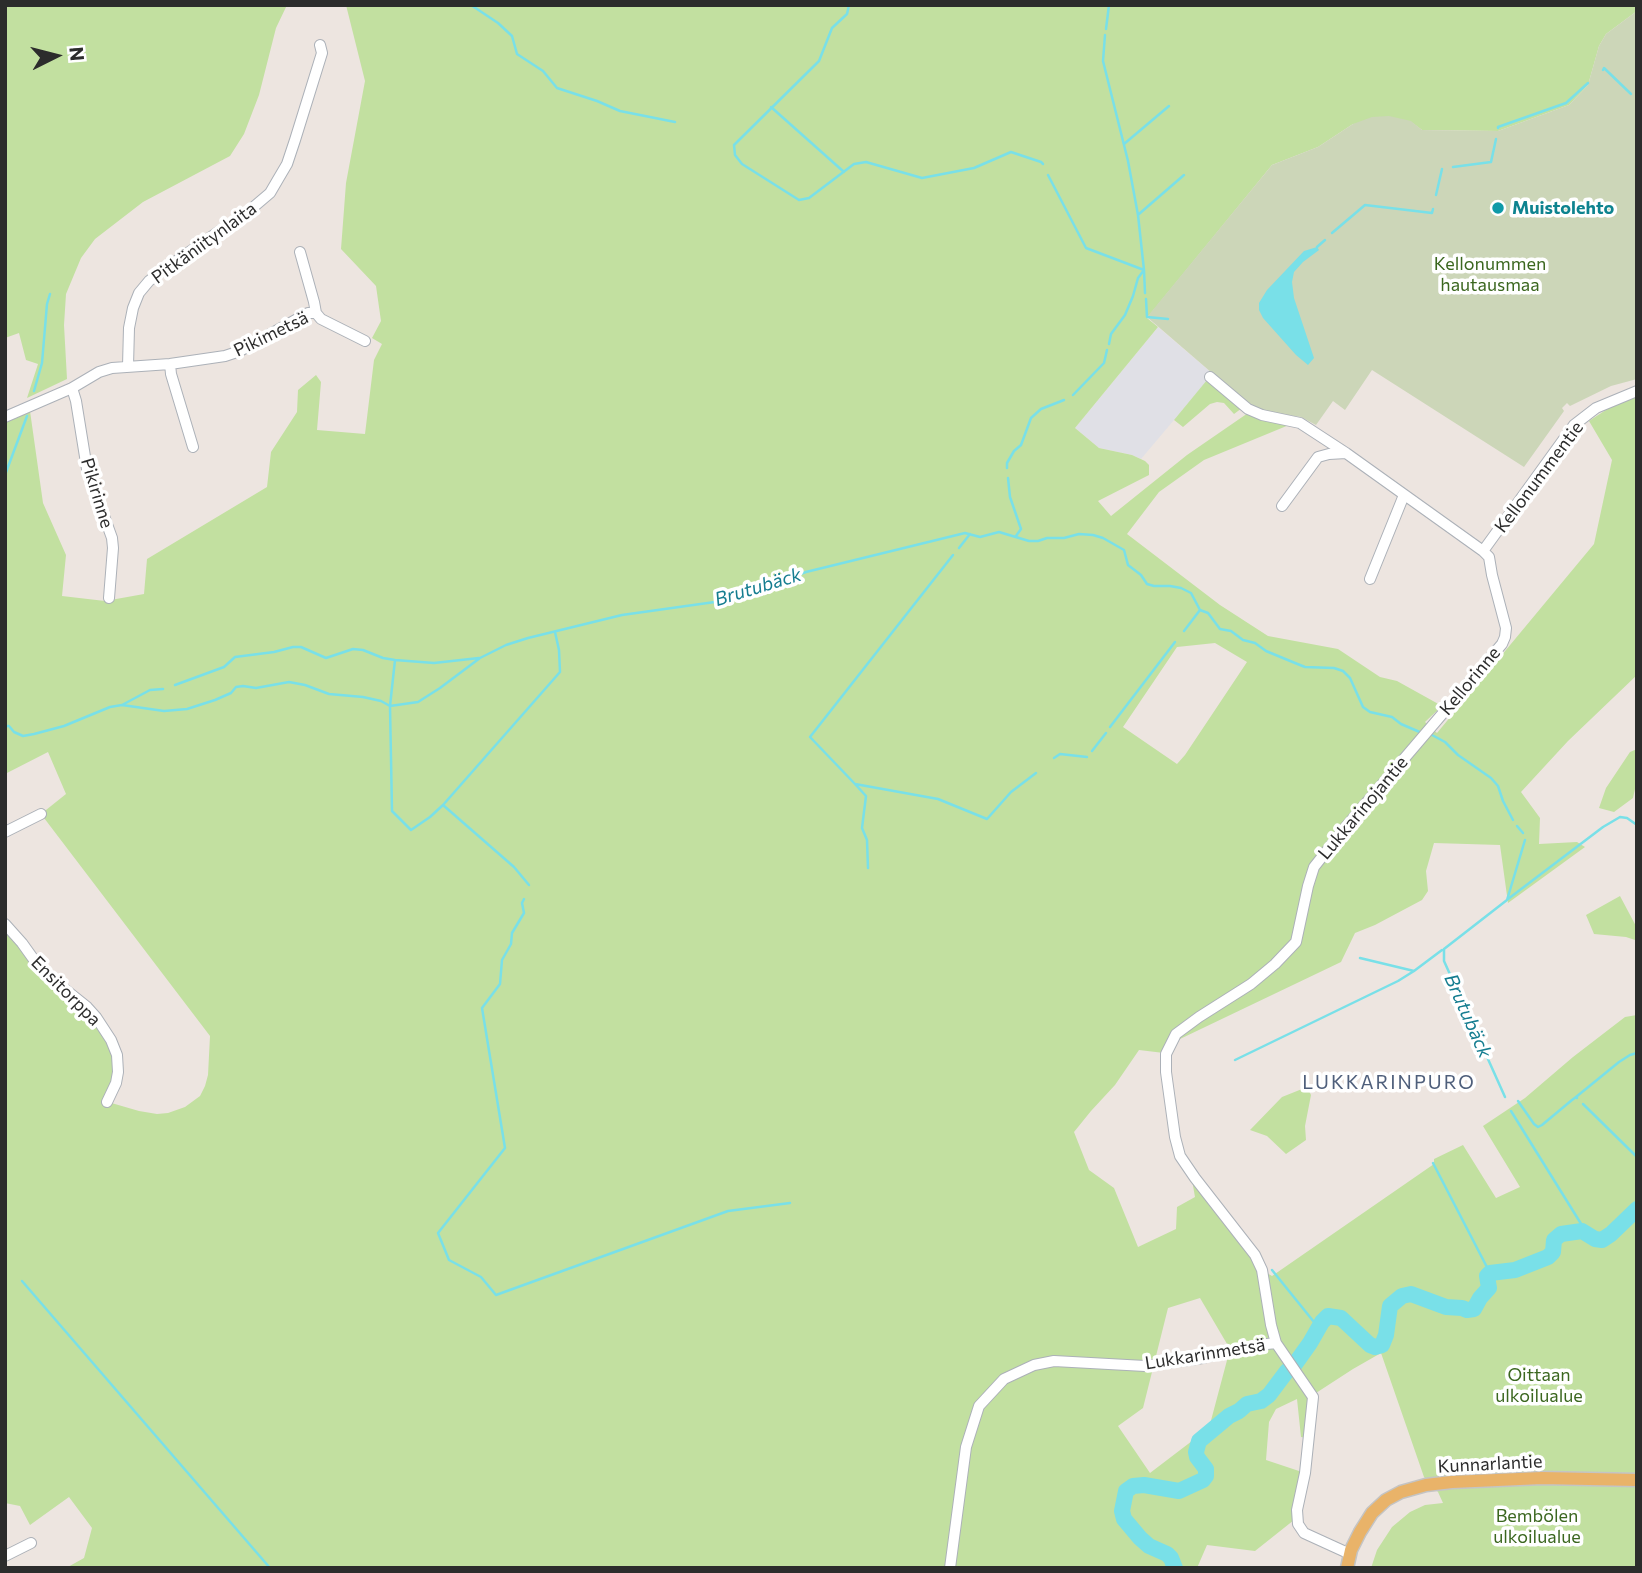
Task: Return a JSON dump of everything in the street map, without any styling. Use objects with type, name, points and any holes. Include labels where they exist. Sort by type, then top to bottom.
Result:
[{"type":"main road","name":"Kunnarlantie","points":[[1348,1568],[1350,1554],[1372,1513],[1386,1500],[1401,1492],[1452,1482],[1542,1478],[1637,1480]]},
{"type":"street","name":"Pitkäniitynlaita","points":[[128,366],[129,328],[139,293],[149,281],[270,193],[287,164],[322,53],[320,45]]},
{"type":"street","points":[[300,252],[316,313]]},
{"type":"street","name":"Pikimetsä","points":[[5,417],[112,368],[170,364],[233,354],[308,313],[316,313],[321,319],[365,341]]},
{"type":"street","points":[[170,364],[193,447]]},
{"type":"street","name":"Kellonummentie","points":[[1210,377],[1248,409],[1262,415],[1300,423],[1483,551],[1574,425],[1596,408],[1637,391]]},
{"type":"street","name":"Pikirinne","points":[[72,388],[87,469],[112,538],[109,598]]},
{"type":"street","points":[[1282,506],[1318,457],[1346,453]]},
{"type":"street","points":[[1370,579],[1404,495]]},
{"type":"street","name":"Kellorinne","points":[[1429,729],[1502,644],[1505,637],[1506,628],[1489,557],[1483,551]]},
{"type":"street","name":"Lukkarinojantie","points":[[1350,1554],[1304,1533],[1298,1524],[1297,1510],[1305,1473],[1313,1397],[1276,1343],[1262,1270],[1255,1255],[1180,1156],[1166,1072],[1166,1054],[1176,1034],[1251,984],[1296,942],[1314,867],[1429,729]]},
{"type":"street","points":[[5,832],[41,814]]},
{"type":"street","name":"Ensitorppa","points":[[5,924],[18,937],[42,971],[87,1007],[111,1040],[117,1055],[118,1072],[107,1102]]},
{"type":"street","name":"Lukkarinmetsä","points":[[950,1568],[966,1447],[979,1406],[1004,1379],[1034,1364],[1055,1361],[1145,1366],[1203,1358],[1276,1343]]},
{"type":"street","points":[[5,1556],[31,1543]]},
{"type":"shaded area","points":[[1158,327],[1213,374],[1141,459],[1099,448],[1075,428]]},
{"type":"green space","points":[[5,5],[287,5],[276,28],[259,95],[244,134],[230,156],[143,202],[95,239],[81,258],[66,294],[64,325],[67,379],[27,398],[38,364],[26,360],[19,333],[5,338]]},
{"type":"green space","points":[[346,5],[1637,5],[1637,11],[1606,34],[1599,46],[1588,85],[1569,105],[1498,131],[1422,130],[1411,122],[1353,124],[1318,147],[1272,165],[1147,318],[1158,327],[1075,428],[1099,448],[1132,455],[1149,465],[1149,475],[1098,501],[1111,516],[1187,455],[1248,413],[1289,425],[1204,460],[1159,492],[1127,534],[1220,605],[1268,636],[1338,649],[1380,677],[1397,681],[1442,706],[1425,722],[1437,733],[1594,544],[1612,460],[1589,421],[1612,406],[1637,397],[1637,675],[1568,741],[1521,792],[1540,818],[1539,844],[1577,842],[1585,847],[1508,903],[1500,845],[1434,843],[1426,871],[1428,891],[1422,900],[1355,933],[1341,962],[1180,1039],[1164,1053],[1139,1050],[1115,1085],[1074,1132],[1089,1170],[1114,1188],[1138,1247],[1176,1229],[1177,1207],[1195,1197],[1192,1180],[1251,1256],[1263,1286],[1262,1270],[1272,1276],[1434,1164],[1434,1159],[1463,1145],[1496,1198],[1520,1187],[1483,1126],[1525,1098],[1625,1017],[1637,1015],[1637,1568],[1371,1568],[1377,1550],[1392,1527],[1410,1512],[1425,1505],[1443,1503],[1438,1492],[1424,1477],[1381,1353],[1316,1393],[1310,1409],[1307,1438],[1301,1437],[1297,1399],[1276,1409],[1269,1422],[1266,1460],[1302,1472],[1294,1520],[1255,1551],[1207,1545],[1197,1568],[66,1568],[84,1558],[92,1528],[69,1497],[30,1525],[20,1506],[5,1503],[5,924],[33,961],[87,1007],[117,1055],[108,1102],[157,1114],[185,1107],[200,1096],[205,1086],[210,1036],[41,814],[66,794],[48,752],[5,774],[5,422],[30,411],[43,503],[66,555],[62,596],[105,601],[144,594],[147,559],[267,487],[271,452],[297,412],[298,390],[316,375],[321,382],[317,430],[365,434],[374,360],[382,344],[372,338],[381,321],[376,286],[341,249],[346,183],[365,81]],"holes":[[[1215,643],[1247,662],[1177,764],[1123,727],[1177,647]],[[1200,1298],[1230,1349],[1209,1428],[1150,1473],[1118,1426],[1143,1408],[1168,1308]]]},
{"type":"green space","name":"Kellonummen hautausmaa","points":[[1637,11],[1637,379],[1611,386],[1570,406],[1567,403],[1524,467],[1372,370],[1345,410],[1333,401],[1316,425],[1301,417],[1262,411],[1248,404],[1147,317],[1272,165],[1318,147],[1353,124],[1372,117],[1389,116],[1411,121],[1422,130],[1498,131],[1569,105],[1588,85],[1599,46],[1606,34]]},
{"type":"green space","points":[[1207,380],[1242,408],[1234,414],[1224,403],[1210,404],[1183,427],[1174,420]]},
{"type":"green space","points":[[1637,749],[1637,780],[1633,798],[1614,812],[1599,808],[1606,788],[1630,752]]},
{"type":"green space","points":[[1620,896],[1637,928],[1637,945],[1635,940],[1626,937],[1594,934],[1586,915]]},
{"type":"green space","points":[[1307,1087],[1311,1095],[1305,1126],[1306,1140],[1286,1154],[1267,1136],[1250,1130],[1282,1097]]},
{"type":"water","points":[[1317,247],[1319,250],[1294,272],[1292,282],[1294,298],[1314,358],[1308,365],[1263,318],[1259,303],[1267,290],[1304,251]]},
{"type":"waterway","points":[[471,5],[512,36],[517,54],[543,71],[557,88],[620,111],[675,122]]},
{"type":"waterway","points":[[849,5],[847,14],[832,28],[819,61],[734,145],[735,155],[742,164],[799,200],[809,198],[854,164],[866,162],[922,178],[974,168],[1011,152],[1043,164]]},
{"type":"waterway","points":[[1106,29],[1109,5]]},
{"type":"waterway","points":[[1105,35],[1103,61],[1128,161],[1144,270],[1138,278],[1125,315],[1111,334],[1109,344]]},
{"type":"waterway","points":[[1603,70],[1604,68],[1631,94]]},
{"type":"waterway","points":[[1498,128],[1566,103],[1588,83]]},
{"type":"waterway","points":[[1124,144],[1169,106]]},
{"type":"waterway","points":[[771,107],[844,172]]},
{"type":"waterway","points":[[1453,167],[1491,162],[1496,139]]},
{"type":"waterway","points":[[1436,195],[1442,169]]},
{"type":"waterway","points":[[1048,175],[1086,248],[1144,270],[1145,293]]},
{"type":"waterway","points":[[1139,214],[1184,175]]},
{"type":"waterway","points":[[1332,233],[1365,205],[1432,213],[1433,209]]},
{"type":"waterway","points":[[1317,247],[1325,240]]},
{"type":"waterway","points":[[34,391],[42,363],[50,294]]},
{"type":"waterway","points":[[1146,299],[1147,317],[1168,319]]},
{"type":"waterway","points":[[1073,395],[1104,363],[1107,350]]},
{"type":"waterway","points":[[1007,468],[1014,451],[1021,445],[1031,418],[1041,409],[1064,400]]},
{"type":"waterway","points":[[5,475],[27,416]]},
{"type":"waterway","points":[[1008,478],[1010,497],[1021,529],[1016,536]]},
{"type":"waterway","name":"Brutubäck","points":[[5,726],[23,736],[64,726],[110,707],[122,705],[164,711],[187,709],[231,693],[236,687],[256,688],[289,682],[329,694],[381,701],[390,706],[418,702],[480,658],[528,638],[622,615],[729,600],[806,572],[965,533],[980,537],[999,532],[1029,541],[1079,534],[1103,538],[1124,550],[1128,565],[1141,575],[1147,584],[1181,588],[1191,593],[1200,610],[1208,613],[1220,629],[1231,631],[1243,640],[1305,667],[1343,671],[1350,678],[1363,707],[1370,712],[1392,717],[1422,733]]},
{"type":"waterway","points":[[959,548],[970,534]]},
{"type":"waterway","points":[[953,555],[810,737],[855,784],[938,799],[987,819],[1011,792],[1036,773]]},
{"type":"waterway","points":[[1184,631],[1200,610]]},
{"type":"waterway","points":[[529,885],[514,867],[443,805],[560,672],[555,632]]},
{"type":"waterway","points":[[1110,727],[1175,642]]},
{"type":"waterway","points":[[175,685],[224,667],[235,657],[293,647],[301,647],[326,658],[353,649],[383,658],[434,663],[479,658]]},
{"type":"waterway","points":[[395,660],[390,706],[392,811],[411,830],[443,805]]},
{"type":"waterway","points":[[122,705],[150,690],[163,689]]},
{"type":"waterway","points":[[1092,751],[1106,733]]},
{"type":"waterway","name":"Brutubäck","points":[[1432,735],[1491,778],[1498,786],[1513,820]]},
{"type":"waterway","points":[[1054,758],[1060,754],[1087,757]]},
{"type":"waterway","points":[[855,784],[866,796],[862,828],[867,840],[868,868]]},
{"type":"waterway","points":[[1508,899],[1620,817],[1637,825]]},
{"type":"waterway","name":"Brutubäck","points":[[1517,826],[1523,833]]},
{"type":"waterway","name":"Brutubäck","points":[[1505,1097],[1444,961],[1444,949],[1507,900],[1525,840]]},
{"type":"waterway","points":[[524,899],[524,913],[512,933],[511,944],[502,960],[500,984],[482,1008],[505,1148],[438,1233],[449,1260],[481,1277],[496,1295],[728,1211],[790,1203]]},
{"type":"waterway","points":[[1360,958],[1414,971],[1442,950]]},
{"type":"waterway","points":[[1235,1060],[1414,971]]},
{"type":"waterway","points":[[1576,1097],[1619,1062],[1637,1053]]},
{"type":"waterway","name":"Brutubäck","points":[[1518,1101],[1538,1127],[1577,1098]]},
{"type":"waterway","name":"Brutubäck","points":[[1583,1104],[1637,1157]]},
{"type":"waterway","name":"Brutubäck","points":[[1511,1111],[1588,1235]]},
{"type":"waterway","points":[[1433,1163],[1490,1273]]},
{"type":"waterway","points":[[1295,1364],[1328,1316],[1341,1318],[1370,1345],[1382,1345],[1390,1306],[1402,1296],[1411,1294],[1446,1307],[1474,1309],[1489,1288],[1487,1276],[1490,1273],[1515,1270],[1548,1257],[1553,1252],[1554,1240],[1561,1234],[1582,1231],[1602,1240],[1637,1209]]},
{"type":"waterway","points":[[1272,1270],[1318,1327]]},
{"type":"waterway","points":[[22,1281],[270,1568]]},
{"type":"waterway","points":[[1175,1568],[1167,1554],[1149,1546],[1124,1519],[1122,1511],[1126,1491],[1133,1486],[1144,1485],[1179,1491],[1203,1480],[1206,1469],[1197,1457],[1199,1441],[1247,1404],[1261,1401],[1269,1395],[1287,1371]]},
{"type":"place","name":"Muistolehto","points":[[1498,208]]},
{"type":"district","name":"LUKKARINPURO","points":[[1389,1083]]},
{"type":"park label","name":"Oittaan ulkoilualue","points":[[1539,1385]]},
{"type":"park label","name":"Bembölen ulkoilualue","points":[[1537,1526]]}]
